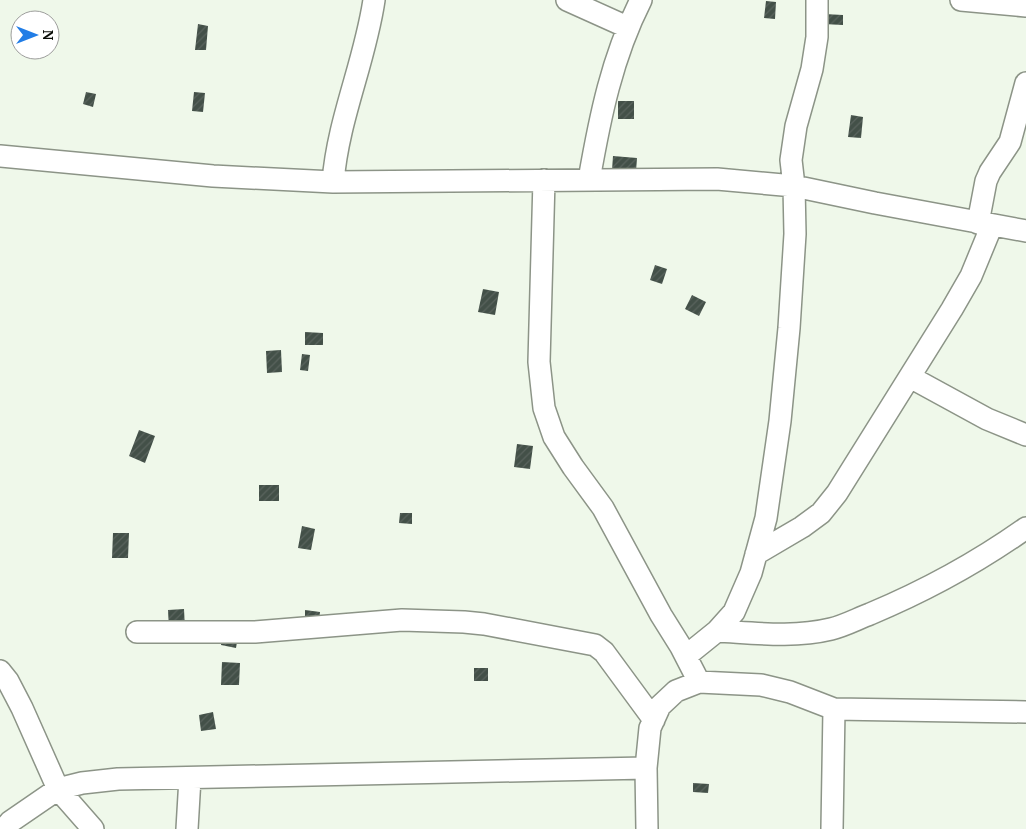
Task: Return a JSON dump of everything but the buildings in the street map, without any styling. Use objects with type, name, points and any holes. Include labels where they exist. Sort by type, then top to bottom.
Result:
[{"type":"street","points":[[333,182],[335,156],[371,22],[374,0]]},
{"type":"street","points":[[567,0],[627,27]]},
{"type":"street","points":[[588,180],[603,102],[627,27],[641,0]]},
{"type":"street","points":[[686,656],[717,632],[734,612],[750,573],[766,518],[780,421],[795,234],[794,186],[791,160],[796,126],[812,69],[817,36],[817,0]]},
{"type":"street","points":[[961,0],[1026,6]]},
{"type":"street","points":[[756,554],[802,527],[821,513],[838,493],[952,309],[970,276],[985,224],[986,181],[1010,142],[1026,83]]},
{"type":"street","points":[[0,156],[212,176],[333,182],[717,179],[794,186],[985,224],[1026,230]]},
{"type":"street","points":[[544,180],[539,362],[544,408],[554,437],[603,508],[661,616],[682,647],[699,682]]},
{"type":"street","points":[[910,377],[987,419],[1026,435]]},
{"type":"street","points":[[717,632],[803,634],[832,629],[896,603],[951,575],[1002,545],[1026,528]]},
{"type":"street","points":[[138,632],[255,632],[402,620],[484,624],[595,645],[604,652],[654,720]]},
{"type":"street","points":[[0,671],[8,681],[22,708],[58,789],[93,829]]},
{"type":"street","points":[[647,829],[646,768],[650,728],[660,706],[676,691],[699,682],[761,685],[790,692],[834,709],[1026,712]]},
{"type":"street","points":[[832,829],[834,709]]},
{"type":"street","points":[[4,829],[10,822],[58,789],[82,783],[118,779],[646,768]]},
{"type":"street","points":[[187,829],[190,778]]}]
